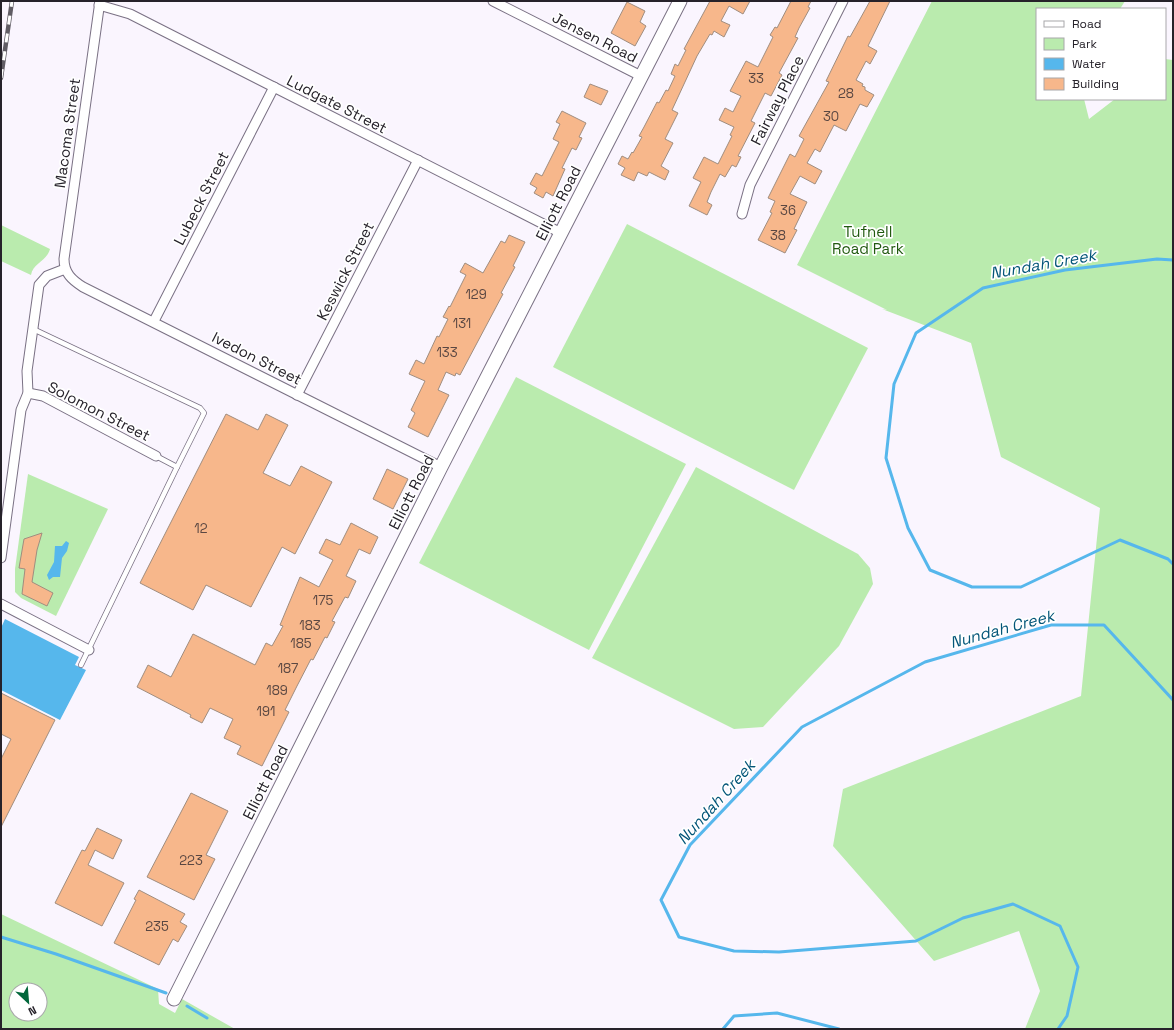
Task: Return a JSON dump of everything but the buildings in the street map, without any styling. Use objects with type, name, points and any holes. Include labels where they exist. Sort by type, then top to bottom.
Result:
[{"type":"street","name":"Jensen Road","points":[[493,1],[641,76]]},
{"type":"street","name":"Elliott Road","points":[[174,999],[442,467],[680,1]]},
{"type":"street","name":"Fairway Place","points":[[742,214],[750,185],[843,1]]},
{"type":"street","name":"Ludgate Street","points":[[99,3],[130,14],[561,233]]},
{"type":"street","name":"Macoma Street","points":[[65,269],[64,259],[99,3]]},
{"type":"street","name":"Lubeck Street","points":[[154,322],[274,87]]},
{"type":"street","name":"Keswick Street","points":[[297,395],[418,160]]},
{"type":"street","name":"Ivedon Street","points":[[65,269],[70,277],[79,284],[442,467]]},
{"type":"street","points":[[1,558],[21,410],[28,392],[27,371],[40,282],[47,276],[65,269]]},
{"type":"street","name":"Solomon Street","points":[[28,392],[43,396],[156,456]]},
{"type":"street","points":[[1,604],[89,650]]},
{"type":"lane","points":[[33,329],[200,408],[204,413],[81,665]]},
{"type":"lane","points":[[156,456],[177,467]]},
{"type":"green space","name":"Tufnell Road Park","points":[[932,1],[1125,1],[1121,8],[1036,8],[1036,100],[1084,100],[1089,119],[1114,100],[1166,100],[1166,59],[1173,60],[1173,1029],[1025,1029],[1040,991],[1019,931],[934,961],[833,846],[843,789],[1081,696],[1100,508],[1001,457],[971,343],[882,309],[887,310],[797,265]]},
{"type":"green space","points":[[627,224],[868,348],[794,490],[553,367]]},
{"type":"green space","points":[[1,225],[50,249],[46,256],[34,268],[31,275],[1,261]]},
{"type":"green space","points":[[516,377],[686,464],[589,650],[419,563]]},
{"type":"green space","points":[[696,467],[858,554],[870,568],[873,584],[839,646],[763,727],[734,729],[592,658]]},
{"type":"green space","points":[[28,474],[108,509],[56,616],[21,598],[15,592],[15,569]]},
{"type":"green space","points":[[1,914],[158,989],[159,1004],[175,1013],[182,999],[235,1029],[1,1029]]},
{"type":"water","points":[[66,541],[69,543],[67,551],[62,558],[60,577],[53,577],[49,580],[47,575],[54,562],[55,546],[62,546]]},
{"type":"water","points":[[5,619],[79,657],[75,665],[86,670],[60,720],[1,690],[1,628]]},
{"type":"waterway","name":"Nundah Creek","points":[[1173,260],[1157,259],[1065,270],[983,288],[916,333],[894,384],[886,458],[908,528],[930,570],[972,587],[1021,587],[1120,540],[1168,559],[1173,564]]},
{"type":"waterway","name":"Nundah Creek","points":[[1058,1029],[1067,1016],[1078,967],[1060,926],[1013,904],[963,918],[916,941],[779,952],[734,951],[679,937],[661,900],[690,845],[802,727],[925,662],[1051,625],[1104,625],[1173,700]]},
{"type":"waterway","points":[[1,937],[56,954],[166,993]]},
{"type":"waterway","points":[[187,1006],[207,1018]]},
{"type":"waterway","name":"Nundah Creek","points":[[723,1029],[734,1016],[777,1013],[839,1029]]},
{"type":"railway","points":[[1,78],[12,1]]}]
